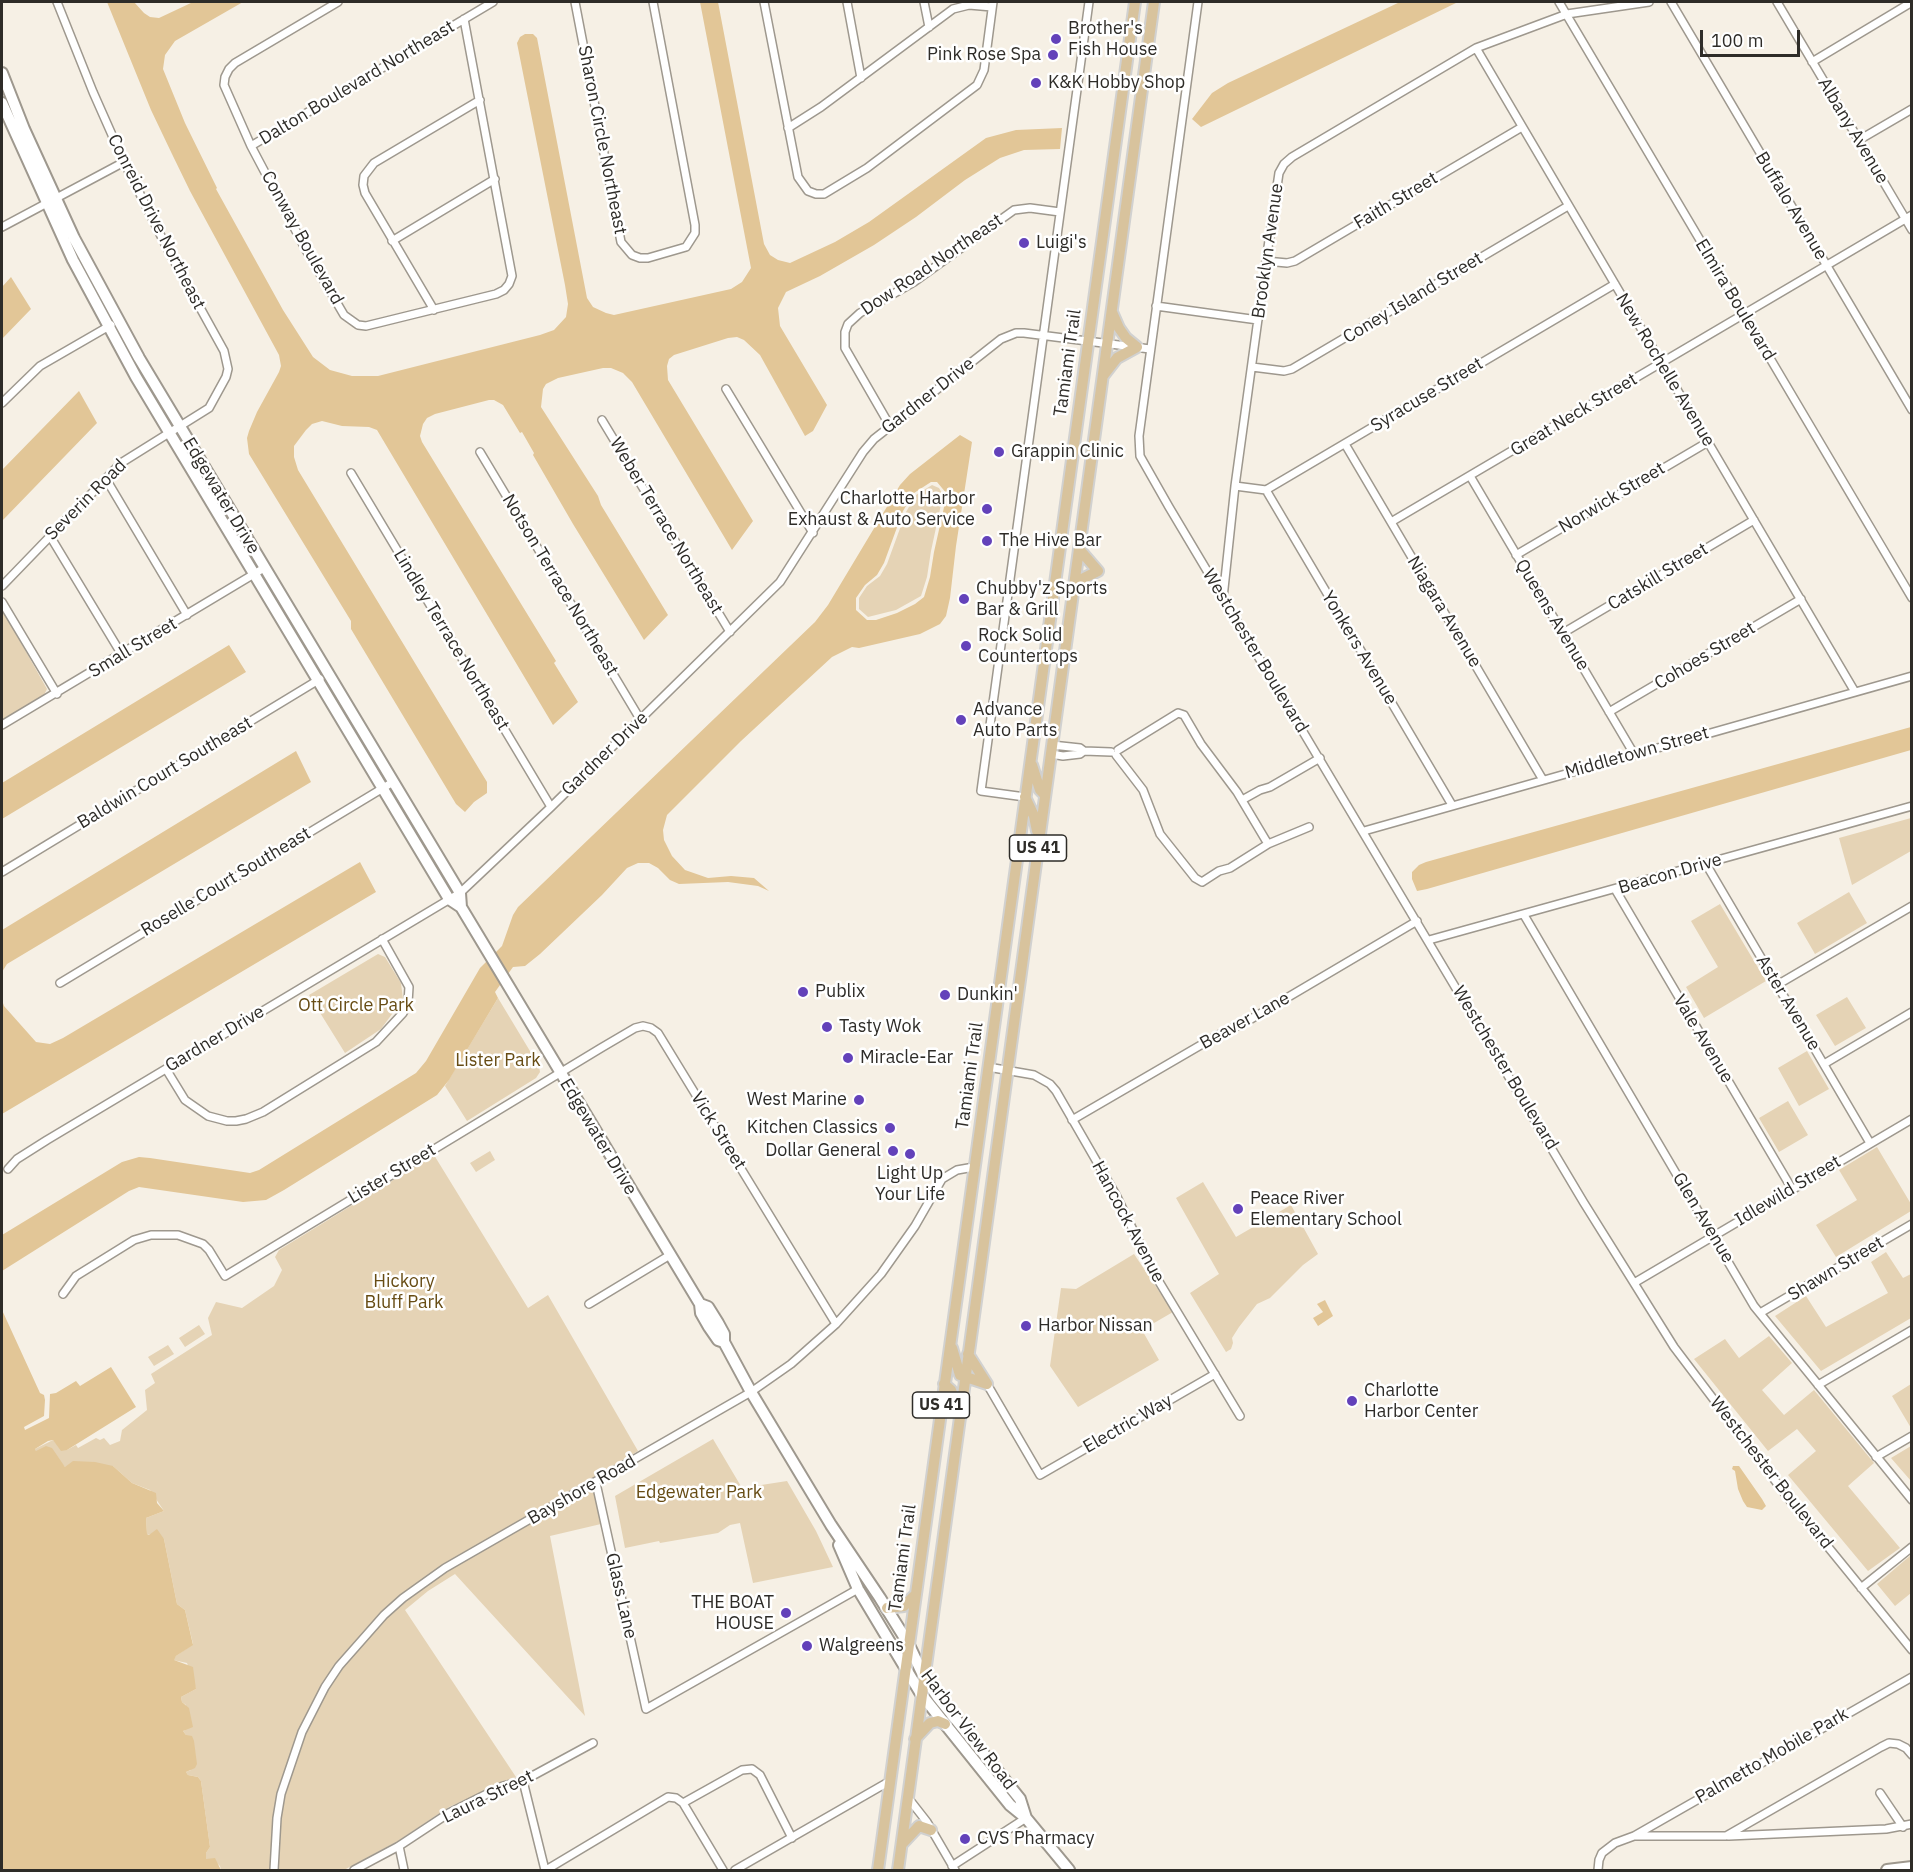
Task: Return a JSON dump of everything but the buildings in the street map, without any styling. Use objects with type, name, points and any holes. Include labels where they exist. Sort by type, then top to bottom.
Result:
[{"type":"main road","name":"Tamiami Trail","points":[[878,1870],[904,1665],[1135,2]]},
{"type":"main road","name":"Tamiami Trail","points":[[898,1870],[1154,2]]},
{"type":"main road","points":[[1102,376],[1117,358],[1137,347],[1119,328],[1112,310]]},
{"type":"main road","points":[[1075,585],[1098,571],[1079,549]]},
{"type":"main road","points":[[1030,759],[1037,783],[1045,795]]},
{"type":"main road","points":[[1025,797],[1034,816],[1039,840]]},
{"type":"main road","points":[[950,1342],[960,1375],[987,1384]]},
{"type":"main road","points":[[968,1354],[987,1384]]},
{"type":"main road","points":[[944,1384],[951,1390],[955,1399],[959,1418]]},
{"type":"main road","points":[[887,1608],[904,1606],[914,1595]]},
{"type":"main road","points":[[915,1739],[930,1723],[938,1721],[945,1724]]},
{"type":"main road","points":[[902,1844],[919,1826],[925,1826],[931,1830]]},
{"type":"street","name":"Conreid Drive Northeast","points":[[57,2],[124,162],[171,257],[227,359],[226,377],[214,401],[209,408],[180,427]]},
{"type":"street","name":"Conway Boulevard","points":[[338,2],[235,63],[229,69],[224,85],[251,146],[306,250],[344,315],[350,321],[366,326],[496,294],[509,284],[512,268],[464,19]]},
{"type":"street","name":"Dalton Boulevard Northeast","points":[[251,146],[493,2]]},
{"type":"street","name":"Sharon Circle Northeast","points":[[575,2],[621,242],[632,255],[640,258],[648,258],[686,247],[695,233],[653,2]]},
{"type":"street","points":[[764,2],[788,128],[798,177],[802,185],[816,194],[832,191],[867,168],[977,85],[984,70],[993,4],[961,6],[821,107],[788,128]]},
{"type":"street","points":[[847,2],[861,78]]},
{"type":"street","points":[[924,2],[929,27]]},
{"type":"street","name":"Tamiami Trail","points":[[1025,797],[981,791],[1089,2]]},
{"type":"street","points":[[1150,349],[1198,2]]},
{"type":"street","name":"Elmira Boulevard","points":[[1559,2],[1911,598]]},
{"type":"street","name":"Brooklyn Avenue","points":[[1223,598],[1235,486],[1266,261],[1279,173],[1284,164],[1292,157],[1476,48],[1567,14],[1649,2]]},
{"type":"street","name":"Buffalo Avenue","points":[[1671,2],[1911,410]]},
{"type":"street","name":"Albany Avenue","points":[[1777,2],[1908,217],[1911,230]]},
{"type":"street","points":[[1812,62],[1911,2]]},
{"type":"street","name":"New Rochelle Avenue","points":[[1476,48],[1855,692]]},
{"type":"street","name":"Edgewater Drive","points":[[2,73],[51,200],[108,327],[169,433],[328,674],[460,893],[461,907],[700,1304],[701,1313],[709,1327],[718,1340],[724,1342],[831,1525],[908,1643]]},
{"type":"street","points":[[434,310],[365,193],[364,176],[374,163],[480,100]]},
{"type":"street","name":"Edgewater Drive","points":[[2,103],[51,200],[180,427],[318,680],[449,899],[461,907]]},
{"type":"street","points":[[1859,140],[1911,109]]},
{"type":"street","name":"Faith Street","points":[[1266,261],[1287,263],[1295,261],[1522,127]]},
{"type":"street","points":[[2,227],[124,162]]},
{"type":"street","points":[[392,241],[495,179]]},
{"type":"street","name":"Coney Island Street","points":[[1252,367],[1284,371],[1292,369],[1568,206]]},
{"type":"street","name":"Dow Road Northeast","points":[[890,426],[845,348],[845,332],[853,317],[914,282],[1014,210],[1030,208],[1060,212]]},
{"type":"street","name":"Great Neck Street","points":[[1391,522],[1908,217]]},
{"type":"street","name":"Syracuse Street","points":[[1266,490],[1615,284]]},
{"type":"street","points":[[1156,306],[1258,320]]},
{"type":"street","points":[[2,403],[40,366],[118,321]]},
{"type":"street","name":"Gardner Drive","points":[[8,1169],[16,1159],[460,893],[780,582],[863,452],[874,439],[1001,339],[1016,333],[1150,349]]},
{"type":"street","name":"Westchester Boulevard","points":[[1150,349],[1138,436],[1140,456],[1223,598],[1674,1347],[1789,1499],[1911,1650]]},
{"type":"street","points":[[726,389],[813,533]]},
{"type":"street","name":"Weber Terrace Northeast","points":[[602,420],[730,632]]},
{"type":"street","name":"Severin Road","points":[[2,586],[128,458],[180,427]]},
{"type":"street","name":"Norwick Street","points":[[1516,555],[1708,442]]},
{"type":"street","name":"Niagara Avenue","points":[[1345,444],[1543,780]]},
{"type":"street","name":"Notson Terrace Northeast","points":[[480,452],[640,719]]},
{"type":"street","name":"Lindley Terrace Northeast","points":[[351,473],[551,807]]},
{"type":"street","name":"Queens Avenue","points":[[1470,476],[1634,754]]},
{"type":"street","points":[[106,479],[187,615]]},
{"type":"street","points":[[1235,486],[1266,490]]},
{"type":"street","name":"Yonkers Avenue","points":[[1266,490],[1452,805]]},
{"type":"street","name":"Catskill Street","points":[[1563,633],[1754,520]]},
{"type":"street","points":[[51,536],[122,655]]},
{"type":"street","name":"Small Street","points":[[2,725],[259,571]]},
{"type":"street","name":"Cohoes Street","points":[[1609,712],[1801,599]]},
{"type":"street","points":[[2,602],[57,694]]},
{"type":"street","name":"Baldwin Court Southeast","points":[[2,872],[328,674]]},
{"type":"street","name":"Middletown Street","points":[[1364,831],[1911,676]]},
{"type":"street","points":[[1052,750],[1080,754],[1084,751],[1115,752],[1178,713],[1184,715],[1242,800],[1268,844]]},
{"type":"street","points":[[1115,752],[1143,790],[1160,834],[1195,878],[1202,882],[1219,871],[1230,868],[1268,844],[1309,827]]},
{"type":"street","points":[[1242,800],[1270,787],[1320,758]]},
{"type":"street","name":"Roselle Court Southeast","points":[[60,983],[393,782]]},
{"type":"street","name":"Beacon Drive","points":[[1429,940],[1911,806]]},
{"type":"street","name":"Aster Avenue","points":[[1706,864],[1870,1143]]},
{"type":"street","name":"Vale Avenue","points":[[1615,889],[1792,1189]]},
{"type":"street","points":[[1777,985],[1911,906]]},
{"type":"street","name":"Glen Avenue","points":[[1524,915],[1760,1313],[1911,1500]]},
{"type":"street","name":"Beaver Lane","points":[[1072,1120],[1218,1035],[1246,1022],[1417,921]]},
{"type":"street","points":[[166,1069],[185,1100],[208,1116],[236,1121],[263,1112],[376,1042],[403,1013],[408,1003],[409,987],[382,939]]},
{"type":"street","points":[[1824,1064],[1911,1012]]},
{"type":"street","name":"Vick Street","points":[[560,1073],[635,1028],[643,1026],[658,1033],[836,1324]]},
{"type":"street","name":"Hancock Avenue","points":[[988,1067],[1034,1075],[1050,1084],[1116,1195],[1155,1275],[1240,1416]]},
{"type":"street","name":"Lister Street","points":[[63,1294],[76,1276],[134,1240],[151,1235],[178,1235],[203,1244],[225,1276],[560,1073]]},
{"type":"street","name":"Idlewild Street","points":[[1634,1283],[1911,1119]]},
{"type":"street","name":"Bayshore Road","points":[[274,1870],[281,1794],[302,1732],[325,1687],[347,1655],[384,1615],[424,1582],[752,1392],[791,1364],[836,1324],[871,1285],[898,1251],[942,1179],[957,1170],[974,1167]]},
{"type":"street","name":"Shawn Street","points":[[1760,1313],[1911,1224]]},
{"type":"street","points":[[589,1304],[670,1255]]},
{"type":"street","points":[[1818,1385],[1911,1330]]},
{"type":"street","name":"Electric Way","points":[[987,1384],[1040,1475],[1215,1374]]},
{"type":"street","points":[[1876,1457],[1911,1436]]},
{"type":"street","name":"Glass Lane","points":[[596,1483],[646,1709],[858,1589]]},
{"type":"street","name":"Edgewater Drive","points":[[831,1525],[858,1589],[904,1665]]},
{"type":"street","points":[[1861,1588],[1911,1547]]},
{"type":"street","name":"Harbor View Road","points":[[908,1643],[924,1677],[1020,1799],[1026,1818]]},
{"type":"street","name":"Harbor View Road","points":[[904,1665],[921,1694],[1010,1805],[1026,1818],[1069,1870]]},
{"type":"street","name":"Palmetto Mobile Park","points":[[1598,1870],[1602,1853],[1615,1844],[1634,1836],[1911,1677]]},
{"type":"street","name":"Laura Street","points":[[354,1870],[399,1846],[448,1813],[503,1786],[523,1781],[592,1743]]},
{"type":"street","name":"Palmetto Mobile Park","points":[[1726,1836],[1889,1743],[1906,1748],[1911,1755]]},
{"type":"street","points":[[683,1803],[742,1770],[752,1769],[760,1775],[792,1838]]},
{"type":"street","points":[[523,1781],[545,1870],[668,1797],[676,1798],[683,1803],[723,1870]]},
{"type":"street","points":[[735,1870],[890,1781]]},
{"type":"street","points":[[1881,1793],[1903,1827]]},
{"type":"street","points":[[909,1799],[954,1868],[1026,1818]]},
{"type":"street","name":"Palmetto Mobile Park","points":[[1634,1836],[1726,1836],[1886,1829],[1911,1824]]},
{"type":"street","points":[[399,1846],[404,1870]]},
{"type":"street","points":[[1887,1870],[1911,1867]]},
{"type":"green space","points":[[932,485],[939,488],[943,495],[927,577],[921,596],[896,610],[868,617],[859,609],[859,598],[867,586],[880,576],[887,564],[906,512],[916,495]]},
{"type":"green space","points":[[2,609],[47,689],[44,695],[2,720]]},
{"type":"green space","points":[[1911,818],[1911,851],[1852,885],[1839,838]]},
{"type":"green space","points":[[1849,892],[1867,923],[1815,954],[1797,923]]},
{"type":"green space","points":[[1720,904],[1766,981],[1704,1018],[1686,987],[1718,967],[1691,921]]},
{"type":"green space","name":"Ott Circle Park","points":[[378,954],[385,957],[401,983],[403,999],[381,1029],[345,1053],[309,995]]},
{"type":"green space","points":[[1847,997],[1866,1028],[1835,1046],[1816,1015]]},
{"type":"green space","name":"Lister Park","points":[[498,998],[539,1066],[540,1072],[536,1078],[467,1121],[445,1086]]},
{"type":"green space","points":[[1807,1051],[1829,1089],[1799,1106],[1778,1068]]},
{"type":"green space","points":[[1788,1101],[1808,1135],[1779,1152],[1759,1118]]},
{"type":"green space","points":[[1877,1147],[1911,1204],[1911,1211],[1836,1257],[1816,1225],[1857,1200],[1839,1170]]},
{"type":"green space","points":[[490,1151],[495,1160],[476,1172],[470,1163]]},
{"type":"green space","name":"Hickory Bluff Park","points":[[434,1155],[528,1308],[548,1295],[638,1451],[591,1479],[601,1524],[550,1536],[585,1716],[455,1574],[428,1591],[405,1610],[516,1777],[449,1807],[398,1841],[344,1870],[221,1870],[212,1859],[206,1860],[206,1853],[210,1847],[201,1781],[198,1777],[188,1775],[186,1772],[191,1770],[186,1735],[183,1731],[185,1730],[186,1705],[182,1702],[181,1697],[196,1689],[187,1663],[173,1660],[193,1644],[185,1610],[177,1604],[164,1539],[147,1534],[146,1518],[164,1511],[150,1490],[132,1483],[113,1466],[65,1467],[46,1447],[36,1452],[35,1449],[53,1440],[67,1450],[76,1445],[78,1448],[96,1438],[100,1440],[104,1438],[110,1445],[120,1441],[122,1430],[147,1410],[145,1390],[155,1383],[151,1374],[212,1335],[208,1318],[216,1302],[242,1308],[274,1286],[282,1270],[275,1257],[279,1250]]},
{"type":"green space","points":[[1203,1182],[1236,1237],[1291,1205],[1318,1254],[1303,1265],[1270,1298],[1257,1304],[1239,1327],[1232,1338],[1231,1349],[1226,1352],[1190,1293],[1219,1274],[1176,1198]]},
{"type":"green space","points":[[1886,1252],[1903,1278],[1911,1274],[1911,1318],[1821,1371],[1775,1316],[1806,1296],[1826,1327],[1888,1293],[1871,1262]]},
{"type":"green space","points":[[1134,1254],[1173,1312],[1142,1330],[1159,1360],[1078,1407],[1050,1366],[1061,1288],[1076,1289]]},
{"type":"green space","points":[[199,1325],[205,1334],[185,1347],[179,1338]]},
{"type":"green space","points":[[1769,1336],[1792,1363],[1762,1390],[1784,1415],[1814,1390],[1874,1463],[1848,1486],[1900,1548],[1868,1571],[1788,1475],[1816,1451],[1797,1429],[1768,1451],[1694,1359],[1725,1339],[1739,1358]]},
{"type":"green space","points":[[168,1345],[174,1354],[154,1366],[148,1357]]},
{"type":"green space","points":[[1911,1384],[1912,1428],[1892,1396]]},
{"type":"green space","name":"Edgewater Park","points":[[713,1439],[742,1488],[787,1481],[816,1531],[833,1567],[753,1583],[740,1523],[730,1525],[718,1533],[625,1548],[615,1496]]},
{"type":"green space","points":[[1911,1446],[1911,1481],[1891,1458]]},
{"type":"green space","points":[[1911,1555],[1911,1593],[1895,1606],[1877,1584]]},
{"type":"shaded area","points":[[107,2],[134,2],[150,17],[159,18],[193,2],[243,2],[175,41],[165,55],[163,69],[216,189],[283,310],[313,357],[330,370],[352,376],[378,376],[540,335],[554,330],[566,317],[568,304],[565,285],[517,43],[525,34],[533,34],[537,38],[587,298],[593,307],[614,315],[731,289],[742,282],[751,268],[700,2],[718,2],[764,244],[770,255],[778,260],[790,263],[835,242],[869,222],[986,138],[1016,130],[1062,128],[1060,149],[1024,150],[1000,158],[874,245],[820,276],[786,292],[778,308],[780,326],[827,405],[813,431],[805,436],[760,355],[744,340],[737,337],[728,338],[674,355],[669,359],[668,380],[753,521],[732,550],[632,382],[623,373],[611,368],[603,368],[558,378],[546,384],[543,389],[541,407],[598,496],[601,505],[668,615],[644,640],[573,524],[522,432],[520,433],[503,405],[489,400],[427,418],[420,436],[422,442],[556,661],[554,663],[578,702],[553,725],[377,430],[322,421],[312,424],[306,430],[294,446],[294,457],[298,470],[487,782],[487,793],[465,812],[456,804],[351,629],[351,621],[249,454],[247,438],[249,431],[279,372],[281,366],[279,355],[190,191],[151,110]]},
{"type":"shaded area","points":[[1400,2],[1458,2],[1201,127],[1192,119],[1212,93],[1228,83]]},
{"type":"shaded area","points":[[11,277],[31,309],[2,339],[2,287]]},
{"type":"shaded area","points":[[79,391],[97,423],[2,521],[2,470]]},
{"type":"shaded area","points":[[960,435],[972,442],[946,616],[940,624],[920,634],[859,648],[852,647],[832,657],[741,741],[667,815],[663,830],[664,840],[672,856],[685,870],[708,878],[731,876],[754,878],[769,891],[758,886],[728,882],[679,884],[670,880],[649,863],[638,863],[627,868],[540,954],[525,966],[513,967],[495,992],[498,998],[449,1080],[437,1095],[266,1200],[243,1202],[139,1187],[129,1191],[2,1271],[2,1235],[122,1162],[139,1157],[250,1173],[259,1170],[416,1073],[426,1061],[480,968],[502,946],[518,907],[815,622],[828,605],[900,485],[910,474]],"holes":[[[931,482],[937,482],[947,494],[924,597],[897,613],[876,620],[867,620],[856,610],[856,598],[865,585],[877,575],[884,563],[903,511],[914,493]]]},
{"type":"shaded area","points":[[229,645],[246,672],[2,819],[2,783]]},
{"type":"shaded area","points":[[1911,727],[1911,750],[1427,889],[1417,891],[1412,879],[1412,872],[1426,862]]},
{"type":"shaded area","points":[[296,751],[311,782],[7,964],[2,972],[2,930]]},
{"type":"shaded area","points":[[360,862],[376,892],[2,1114],[2,1000],[4,1006],[36,1042],[50,1044]]},
{"type":"shaded area","points":[[1325,1300],[1333,1316],[1318,1326],[1313,1318],[1323,1312],[1317,1304]]},
{"type":"shaded area","points":[[2,1310],[45,1400],[44,1416],[24,1427],[25,1430],[49,1418],[50,1394],[76,1381],[80,1386],[111,1367],[136,1407],[67,1450],[61,1451],[53,1440],[35,1449],[36,1451],[46,1446],[52,1448],[65,1467],[73,1461],[113,1466],[132,1483],[156,1493],[157,1503],[164,1511],[146,1518],[147,1534],[157,1529],[164,1539],[177,1604],[185,1610],[193,1645],[176,1656],[174,1660],[193,1667],[196,1689],[181,1697],[182,1702],[189,1708],[193,1727],[183,1731],[186,1735],[192,1736],[197,1764],[195,1768],[186,1772],[188,1775],[198,1777],[201,1781],[210,1847],[206,1853],[206,1859],[215,1858],[221,1870],[2,1870]]},
{"type":"shaded area","points":[[1733,1466],[1739,1466],[1762,1499],[1766,1506],[1762,1510],[1747,1507],[1743,1501]]},
{"type":"place","name":"Brother's Fish House","points":[[1056,39]]},
{"type":"place","name":"Pink Rose Spa","points":[[1053,55]]},
{"type":"place","name":"K&K Hobby Shop","points":[[1036,83]]},
{"type":"place","name":"Luigi's","points":[[1024,243]]},
{"type":"place","name":"Grappin Clinic","points":[[999,452]]},
{"type":"place","name":"Charlotte Harbor Exhaust & Auto Service","points":[[987,509]]},
{"type":"place","name":"The Hive Bar","points":[[987,541]]},
{"type":"place","name":"Chubby'z Sports Bar & Grill","points":[[964,599]]},
{"type":"place","name":"Rock Solid Countertops","points":[[966,646]]},
{"type":"place","name":"Advance Auto Parts","points":[[961,720]]},
{"type":"place","name":"Publix","points":[[803,992]]},
{"type":"place","name":"Dunkin'","points":[[945,995]]},
{"type":"place","name":"Tasty Wok","points":[[827,1027]]},
{"type":"place","name":"Miracle-Ear","points":[[848,1058]]},
{"type":"place","name":"West Marine","points":[[859,1100]]},
{"type":"place","name":"Kitchen Classics","points":[[890,1128]]},
{"type":"place","name":"Dollar General","points":[[893,1151]]},
{"type":"place","name":"Light Up Your Life","points":[[910,1154]]},
{"type":"place","name":"Peace River Elementary School","points":[[1238,1209]]},
{"type":"place","name":"Harbor Nissan","points":[[1026,1326]]},
{"type":"place","name":"Charlotte Harbor Center","points":[[1352,1401]]},
{"type":"place","name":"THE BOAT HOUSE","points":[[786,1613]]},
{"type":"place","name":"Walgreens","points":[[807,1646]]},
{"type":"place","name":"CVS Pharmacy","points":[[965,1839]]}]
